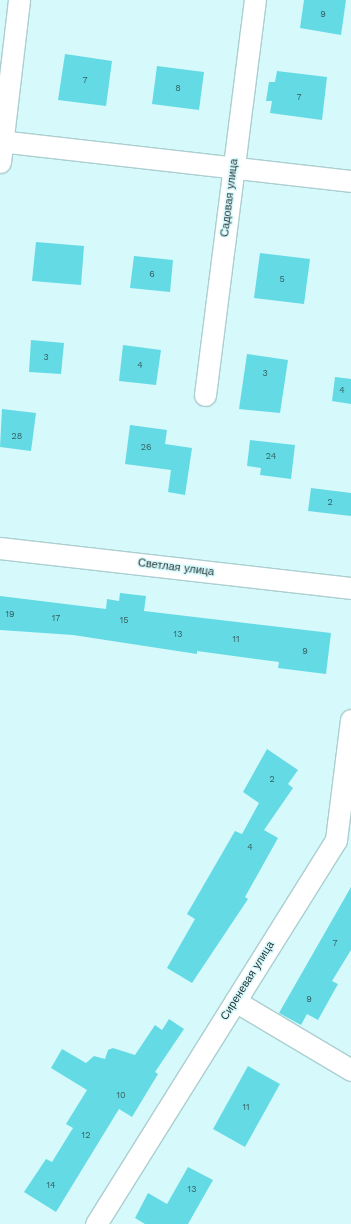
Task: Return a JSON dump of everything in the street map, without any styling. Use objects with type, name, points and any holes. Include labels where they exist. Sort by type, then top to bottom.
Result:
[{"type":"street","points":[[0,162],[19,0]]},
{"type":"street","name":"Садовая улица","points":[[205,395],[255,0]]},
{"type":"street","points":[[2,141],[234,169],[351,181]]},
{"type":"street","name":"Светлая улица","points":[[0,548],[351,588]]},
{"type":"street","name":"Сиреневая улица","points":[[96,1224],[336,840],[351,720]]},
{"type":"street","points":[[235,1002],[351,1070]]},
{"type":"building","points":[[304,0],[346,0],[341,35],[300,28]]},
{"type":"building","points":[[65,54],[112,61],[106,106],[58,100]]},
{"type":"building","points":[[157,66],[204,72],[199,110],[152,104]]},
{"type":"building","points":[[277,71],[327,77],[322,120],[270,113],[272,101],[266,101],[269,82],[275,82]]},
{"type":"building","points":[[36,242],[84,246],[81,285],[32,281]]},
{"type":"building","points":[[260,253],[310,259],[304,304],[254,298]]},
{"type":"building","points":[[134,256],[173,260],[170,292],[130,288]]},
{"type":"building","points":[[31,340],[64,343],[61,374],[29,372]]},
{"type":"building","points":[[123,345],[161,350],[156,385],[119,381]]},
{"type":"building","points":[[247,354],[288,360],[280,413],[239,409]]},
{"type":"building","points":[[335,377],[351,379],[351,404],[332,401]]},
{"type":"building","points":[[2,409],[36,413],[31,451],[0,447]]},
{"type":"building","points":[[130,425],[167,430],[165,444],[192,448],[185,495],[168,492],[171,470],[125,464]]},
{"type":"building","points":[[250,440],[295,445],[291,479],[260,475],[261,468],[247,466]]},
{"type":"building","points":[[311,488],[351,493],[351,516],[308,511]]},
{"type":"building","points":[[120,593],[146,596],[144,611],[331,633],[326,674],[278,668],[279,662],[197,651],[197,654],[73,635],[0,630],[0,596],[106,609],[107,599],[119,601]]},
{"type":"building","points":[[267,749],[298,770],[288,784],[293,788],[264,830],[278,838],[245,897],[248,899],[192,983],[167,968],[195,919],[187,914],[235,831],[242,834],[259,803],[243,792]]},
{"type":"building","points":[[351,887],[351,950],[332,981],[338,984],[318,1020],[307,1014],[301,1025],[279,1013]]},
{"type":"building","points":[[169,1019],[184,1029],[155,1072],[158,1074],[132,1117],[119,1109],[56,1212],[24,1192],[46,1159],[52,1162],[73,1128],[66,1124],[87,1090],[51,1068],[62,1049],[86,1063],[94,1056],[105,1059],[108,1050],[113,1048],[135,1055],[155,1025],[162,1030]]},
{"type":"building","points":[[248,1066],[280,1084],[245,1147],[213,1129]]},
{"type":"building","points":[[188,1167],[213,1180],[188,1224],[145,1224],[135,1218],[148,1193],[167,1204]]}]
